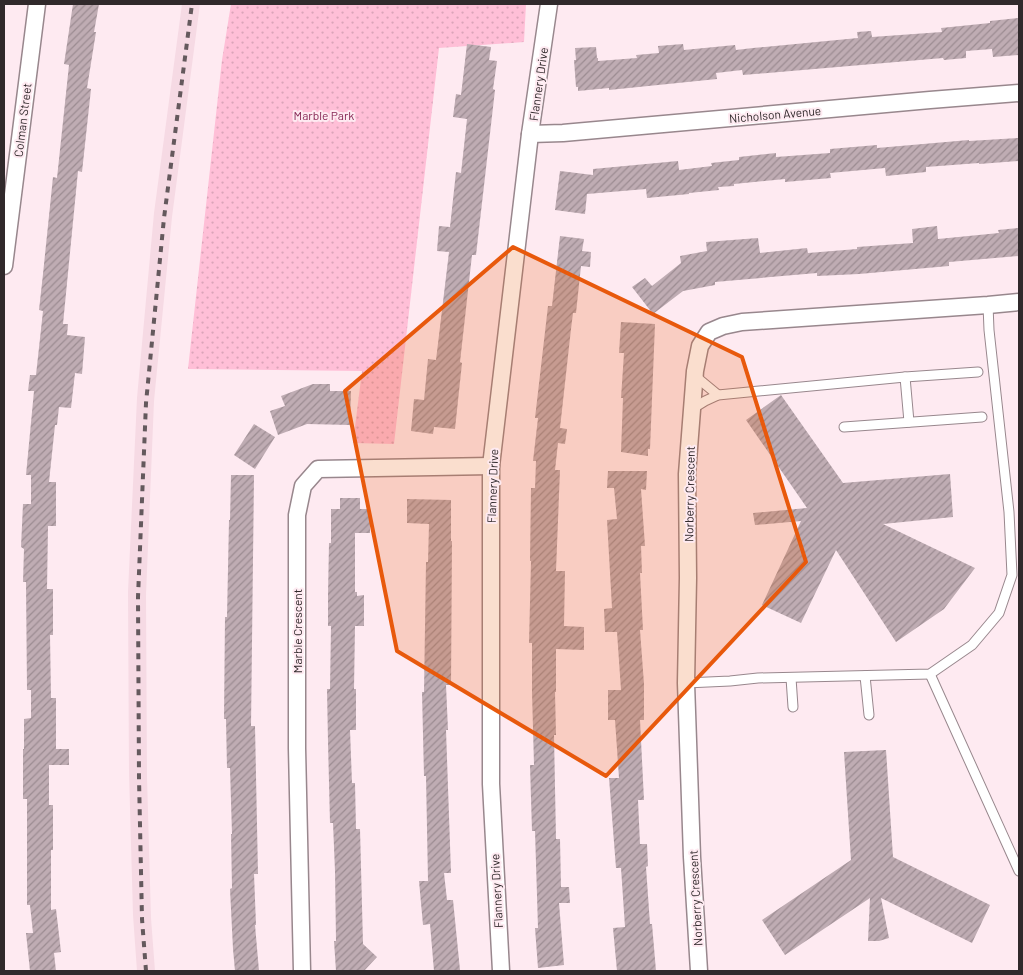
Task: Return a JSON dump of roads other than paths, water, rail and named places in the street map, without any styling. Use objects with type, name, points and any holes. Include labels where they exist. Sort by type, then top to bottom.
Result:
[{"type":"street","name":"Colman Street","points":[[4,266],[37,4]]},
{"type":"street","name":"Flannery Drive","points":[[501,971],[491,784],[491,466],[530,134],[549,4]]},
{"type":"street","name":"Nicholson Avenue","points":[[530,134],[563,133],[1019,93]]},
{"type":"street","name":"Norberry Crescent","points":[[699,971],[692,857],[686,683],[687,474],[695,376],[700,346],[709,332],[723,326],[742,322],[988,306],[1019,302]]},
{"type":"street","name":"Marble Crescent","points":[[302,971],[297,738],[297,515],[303,486],[318,469],[491,466]]},
{"type":"lane","points":[[686,683],[758,678],[930,674],[972,646],[999,614],[1015,576],[988,306]]},
{"type":"lane","points":[[692,409],[705,400],[718,395],[978,372]]},
{"type":"lane","points":[[695,376],[718,395]]},
{"type":"lane","points":[[905,377],[909,422]]},
{"type":"lane","points":[[844,427],[982,417]]},
{"type":"lane","points":[[930,674],[1019,871]]},
{"type":"lane","points":[[864,676],[869,714]]},
{"type":"lane","points":[[791,678],[793,707]]},
{"type":"railway","points":[[146,971],[142,919],[138,597],[146,403],[164,218],[192,4]]},
{"type":"park label","name":"Marble Park","points":[[324,115]]}]
